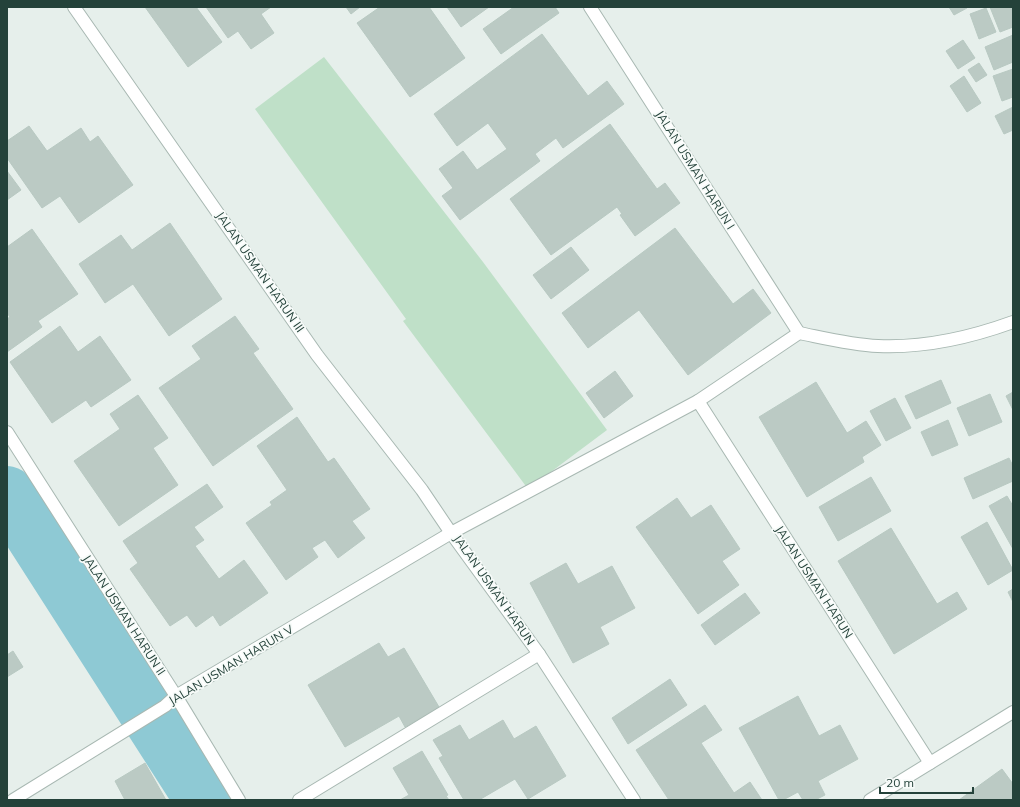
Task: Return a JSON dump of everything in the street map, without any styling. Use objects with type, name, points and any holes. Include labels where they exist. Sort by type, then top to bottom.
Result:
[{"type":"street","name":"JALAN USMAN HARUN III","points":[[74,7],[317,355],[422,490],[452,533]]},
{"type":"street","name":"JALAN USMAN HARUN I","points":[[590,7],[798,333]]},
{"type":"street","points":[[798,333],[877,346],[943,342],[986,332],[1013,322]]},
{"type":"street","name":"JALAN USMAN HARUN","points":[[634,800],[539,654],[452,533],[698,401],[798,333]]},
{"type":"street","name":"JALAN USMAN HARUN","points":[[698,401],[930,763]]},
{"type":"street","name":"JALAN USMAN HARUN II","points":[[7,432],[176,696],[239,800]]},
{"type":"street","name":"JALAN USMAN HARUN V","points":[[13,800],[164,706],[176,696],[452,533]]},
{"type":"street","points":[[299,800],[539,654]]},
{"type":"street","points":[[870,800],[1013,712]]},
{"type":"green space","points":[[324,57],[483,262],[607,430],[528,489],[403,321],[406,319],[255,109]]},
{"type":"building","points":[[145,7],[196,7],[222,42],[188,67]]},
{"type":"building","points":[[206,7],[271,7],[261,14],[274,33],[251,49],[238,31],[228,38]]},
{"type":"building","points":[[346,7],[360,7],[351,14]]},
{"type":"building","points":[[380,7],[429,7],[465,58],[410,97],[357,23]]},
{"type":"building","points":[[447,7],[489,7],[461,27]]},
{"type":"building","points":[[514,7],[555,7],[559,13],[501,54],[483,29]]},
{"type":"building","points":[[949,7],[966,7],[967,8],[954,15]]},
{"type":"building","points":[[990,7],[1011,7],[1013,12],[1013,27],[1000,32]]},
{"type":"building","points":[[986,8],[996,32],[979,39],[970,14]]},
{"type":"building","points":[[542,34],[588,96],[607,81],[624,104],[563,148],[556,138],[535,154],[540,161],[460,220],[442,196],[453,188],[439,169],[463,151],[477,170],[507,149],[488,123],[457,146],[434,114]]},
{"type":"building","points":[[1013,35],[1013,62],[994,70],[985,47]]},
{"type":"building","points":[[963,40],[975,58],[958,69],[946,51]]},
{"type":"building","points":[[979,63],[987,75],[976,82],[968,70]]},
{"type":"building","points":[[1013,69],[1013,97],[1002,101],[993,76]]},
{"type":"building","points":[[964,76],[981,103],[967,112],[950,86]]},
{"type":"building","points":[[1013,107],[1013,130],[1004,134],[995,116]]},
{"type":"building","points":[[610,124],[657,189],[665,183],[680,203],[635,236],[620,215],[622,214],[617,207],[551,255],[510,199]]},
{"type":"building","points":[[29,126],[47,151],[81,128],[90,142],[98,136],[133,185],[79,223],[60,196],[42,208],[7,158],[7,141]]},
{"type":"building","points":[[7,171],[21,190],[7,200]]},
{"type":"building","points":[[170,223],[222,299],[169,336],[133,284],[105,303],[79,264],[121,235],[132,250]]},
{"type":"building","points":[[675,228],[733,304],[753,289],[771,313],[688,375],[639,310],[588,348],[562,313]]},
{"type":"building","points":[[32,229],[78,294],[38,321],[42,327],[7,352],[7,319],[10,317],[7,313],[7,247]]},
{"type":"building","points":[[571,247],[589,270],[551,299],[533,275]]},
{"type":"building","points":[[235,316],[259,349],[253,353],[293,409],[213,466],[159,388],[201,359],[192,346]]},
{"type":"building","points":[[60,326],[78,352],[100,336],[131,380],[91,407],[86,400],[52,423],[10,362]]},
{"type":"building","points":[[615,371],[633,396],[604,418],[586,393]]},
{"type":"building","points":[[941,380],[951,403],[916,419],[905,396]]},
{"type":"building","points":[[816,382],[847,433],[866,421],[881,445],[862,457],[864,462],[807,497],[759,417]]},
{"type":"building","points":[[1013,392],[1013,410],[1006,396]]},
{"type":"building","points":[[990,394],[1002,422],[969,436],[957,408]]},
{"type":"building","points":[[138,395],[168,438],[153,448],[178,485],[119,526],[74,461],[120,429],[110,414]]},
{"type":"building","points":[[895,398],[911,428],[886,441],[870,411]]},
{"type":"building","points":[[297,417],[328,462],[334,458],[370,509],[352,521],[365,538],[338,558],[325,540],[312,548],[318,557],[286,580],[246,523],[272,505],[270,502],[287,490],[257,446]]},
{"type":"building","points":[[948,420],[958,445],[932,456],[921,432]]},
{"type":"building","points":[[1009,458],[1013,466],[1013,481],[973,499],[964,478]]},
{"type":"building","points":[[871,477],[891,511],[838,541],[819,507]]},
{"type":"building","points":[[207,484],[223,507],[194,527],[204,540],[195,546],[219,579],[244,560],[268,593],[220,626],[213,615],[196,627],[187,615],[170,626],[130,569],[138,563],[123,541]]},
{"type":"building","points":[[1007,496],[1013,506],[1013,549],[989,506]]},
{"type":"building","points":[[677,498],[691,518],[711,505],[740,549],[722,561],[739,585],[698,614],[636,527]]},
{"type":"building","points":[[987,522],[1013,570],[988,585],[961,537]]},
{"type":"building","points":[[891,528],[937,604],[957,592],[967,609],[894,654],[838,561]]},
{"type":"building","points":[[566,563],[578,584],[612,566],[635,608],[600,627],[609,644],[573,663],[530,583]]},
{"type":"building","points":[[1013,589],[1013,602],[1008,592]]},
{"type":"building","points":[[745,593],[760,613],[715,645],[701,625]]},
{"type":"building","points":[[379,643],[388,657],[404,648],[439,707],[405,727],[399,716],[345,747],[308,685]]},
{"type":"building","points":[[13,651],[23,667],[7,677],[7,655]]},
{"type":"building","points":[[670,679],[687,705],[628,744],[612,718]]},
{"type":"building","points":[[798,696],[819,736],[840,725],[858,759],[818,781],[825,795],[815,800],[803,800],[798,792],[783,800],[779,800],[739,728]]},
{"type":"building","points":[[705,705],[722,730],[701,743],[734,793],[750,782],[762,800],[669,800],[636,750]]},
{"type":"building","points":[[503,720],[514,739],[536,726],[566,776],[528,799],[515,779],[479,800],[464,800],[439,758],[443,756],[433,740],[460,725],[469,740]]},
{"type":"building","points":[[422,751],[448,795],[446,796],[449,800],[400,800],[409,795],[393,768]]},
{"type":"building","points":[[145,763],[166,800],[125,800],[115,781]]},
{"type":"building","points":[[1002,769],[1013,784],[1013,800],[959,800]]},
{"type":"waterway","points":[[7,494],[203,800]]}]
